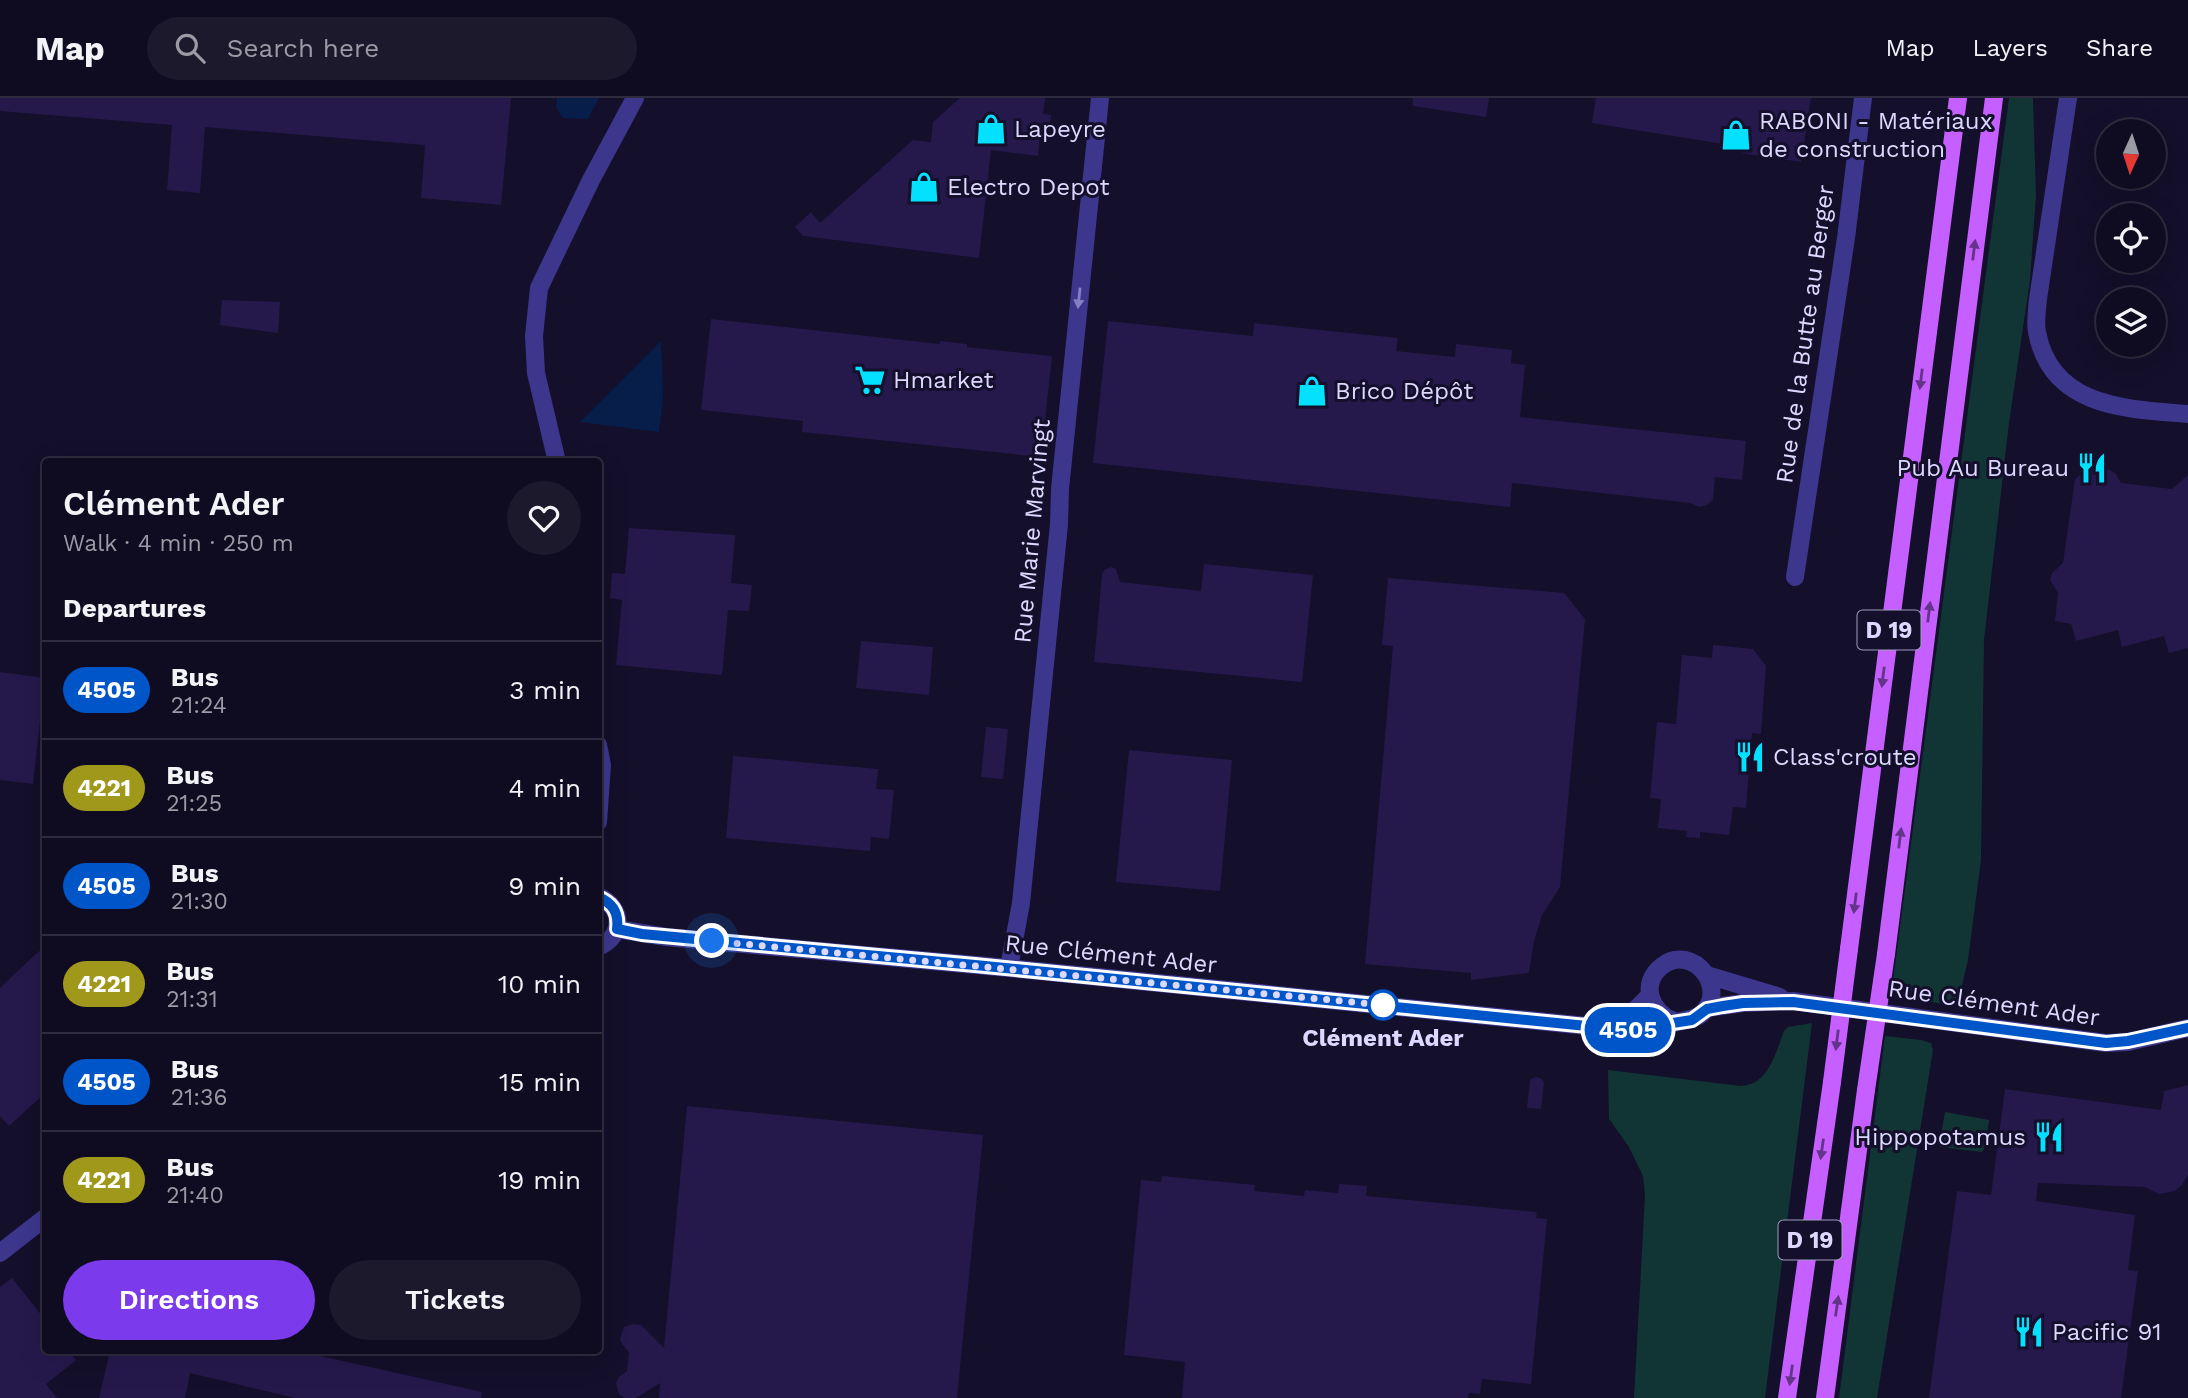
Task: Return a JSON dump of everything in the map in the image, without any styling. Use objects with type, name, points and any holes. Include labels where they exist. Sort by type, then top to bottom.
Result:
[{"type":"main road","name":"D 19","points":[[1787,1398],[1832,1082],[1958,98]]},
{"type":"main road","name":"D 19","points":[[1825,1398],[1886,954],[1994,98]]},
{"type":"street","points":[[556,458],[536,373],[534,336],[539,288],[591,180],[635,98]]},
{"type":"street","name":"Rue Marie Marvingt","points":[[1009,968],[1021,903],[1100,98]]},
{"type":"street","name":"Rue de la Butte au Berger","points":[[1795,577],[1846,238],[1863,98]]},
{"type":"street","points":[[2068,98],[2038,299],[2036,330],[2045,356],[2060,378],[2085,397],[2115,406],[2188,414]]},
{"type":"street","points":[[602,899],[612,905],[618,921],[617,929],[607,943],[602,945]]},
{"type":"street","name":"Rue Clément Ader","points":[[617,929],[666,937],[1601,1027],[1643,1029],[1674,1021],[1692,1020],[1707,1009],[1743,1003],[1793,1002],[2106,1043],[2188,1028]]},
{"type":"street","name":"Rue Clément Ader","points":[[1601,1027],[1635,1010],[1650,995],[1655,973],[1670,961],[1689,961],[1703,968],[1707,975],[1793,1002]]},
{"type":"street","points":[[1707,975],[1712,992],[1707,1009]]},
{"type":"street","points":[[1650,995],[1658,1012],[1674,1021]]},
{"type":"street","points":[[0,1253],[42,1220]]},
{"type":"green space","points":[[2009,98],[2033,98],[2036,195],[2030,280],[2009,423],[1984,640],[1981,860],[1968,960],[1957,1006],[1891,996]]},
{"type":"green space","points":[[1812,1023],[1765,1398],[1634,1398],[1645,1196],[1643,1176],[1629,1147],[1609,1119],[1608,1070],[1741,1086],[1751,1084],[1765,1074],[1788,1027]]},
{"type":"green space","points":[[1885,1036],[1921,1040],[1931,1043],[1933,1050],[1877,1398],[1839,1398]]},
{"type":"green space","points":[[1945,1112],[1989,1120],[1982,1152],[1939,1147]]},
{"type":"water","points":[[557,98],[599,98],[588,119],[563,118],[556,108]]},
{"type":"water","points":[[661,341],[663,398],[659,432],[580,422]]},
{"type":"building","points":[[0,98],[511,98],[501,205],[421,198],[425,145],[205,127],[200,193],[167,190],[172,125],[0,111]]},
{"type":"building","name":"Electro Depot","points":[[960,98],[1045,98],[1043,114],[1051,115],[1049,136],[1040,135],[1038,156],[991,150],[979,258],[803,236],[795,227],[811,212],[820,223],[913,140],[931,142],[933,122]]},
{"type":"building","points":[[1413,98],[1489,98],[1486,117],[1413,106]]},
{"type":"building","name":"RABONI - Matériaux de construction","points":[[1596,98],[1811,98],[1801,162],[1741,153],[1742,147],[1592,123]]},
{"type":"building","points":[[222,300],[280,302],[278,333],[220,325]]},
{"type":"building","points":[[711,319],[940,344],[940,341],[967,344],[967,347],[1052,356],[1041,457],[802,432],[803,421],[701,410]]},
{"type":"building","name":"Brico Dépôt","points":[[1108,321],[1253,336],[1254,323],[1398,338],[1396,351],[1455,357],[1456,344],[1512,350],[1511,363],[1525,365],[1520,417],[1746,441],[1742,480],[1715,477],[1713,500],[1699,507],[1690,503],[1512,483],[1510,507],[1093,463]]},
{"type":"building","points":[[2098,466],[2116,474],[2121,483],[2172,489],[2188,475],[2188,648],[2169,653],[2164,636],[2122,647],[2118,630],[2076,641],[2071,624],[2055,621],[2058,593],[2050,580],[2052,573],[2063,563],[2075,479],[2086,470]]},
{"type":"building","points":[[629,528],[735,535],[731,583],[752,585],[749,611],[728,610],[722,675],[616,665],[622,600],[610,598],[612,573],[625,574]]},
{"type":"building","points":[[1204,564],[1313,575],[1302,682],[1094,662],[1104,570],[1111,567],[1116,569],[1120,582],[1201,591]]},
{"type":"building","points":[[1388,578],[1564,593],[1585,619],[1560,887],[1542,915],[1534,941],[1529,973],[1471,980],[1471,973],[1365,964],[1393,646],[1382,645]]},
{"type":"building","points":[[861,641],[933,647],[929,695],[856,688]]},
{"type":"building","points":[[1713,645],[1753,649],[1766,666],[1761,734],[1752,733],[1746,808],[1733,807],[1729,835],[1700,832],[1700,838],[1686,837],[1687,831],[1658,828],[1661,799],[1650,798],[1657,722],[1676,724],[1682,655],[1712,658]]},
{"type":"building","points":[[0,672],[42,678],[42,704],[33,784],[0,780]]},
{"type":"building","points":[[986,727],[1008,729],[1003,779],[981,777]]},
{"type":"building","points":[[1129,750],[1232,760],[1220,891],[1116,882]]},
{"type":"building","points":[[733,756],[878,769],[876,789],[894,790],[889,839],[871,837],[870,851],[726,838]]},
{"type":"building","points":[[39,951],[42,954],[42,1096],[9,1126],[0,1116],[0,988]]},
{"type":"building","points":[[1537,1077],[1544,1083],[1541,1109],[1527,1108],[1530,1081]]},
{"type":"building","name":"Pacific 91","points":[[2188,1085],[2188,1175],[2175,1191],[2159,1194],[2145,1187],[2038,1183],[2036,1201],[2135,1215],[2128,1270],[2138,1271],[2121,1398],[1929,1398],[1957,1191],[1991,1195],[2005,1089],[2161,1110],[2164,1091]]},
{"type":"building","points":[[687,1106],[983,1135],[957,1398],[659,1398],[660,1383],[636,1398],[624,1398],[619,1394],[616,1383],[627,1371],[629,1352],[620,1339],[624,1327],[641,1325],[664,1348]]},
{"type":"building","points":[[1162,1176],[1255,1185],[1254,1191],[1304,1196],[1305,1190],[1338,1193],[1339,1184],[1367,1186],[1366,1196],[1537,1212],[1536,1218],[1547,1219],[1531,1384],[1482,1379],[1480,1394],[1469,1393],[1468,1398],[1182,1398],[1185,1362],[1124,1355],[1141,1180],[1161,1182]]},
{"type":"building","points":[[12,1278],[42,1316],[42,1354],[71,1354],[76,1360],[46,1384],[57,1398],[0,1398],[0,1287]]},
{"type":"building","points":[[109,1354],[311,1354],[482,1392],[481,1398],[295,1398],[190,1373],[185,1398],[99,1398]]},
{"type":"bus line","name":"4505","points":[[602,898],[612,905],[616,913],[617,929],[642,934],[1627,1030],[1692,1020],[1707,1009],[1723,1006],[1793,1002],[2106,1043],[2188,1028]]},
{"type":"place","name":"Lapeyre","points":[[991,129]]},
{"type":"place","name":"RABONI - Matériaux de construction","points":[[1736,135]]},
{"type":"place","name":"Electro Depot","points":[[924,187]]},
{"type":"place","name":"Hmarket","points":[[870,380]]},
{"type":"place","name":"Brico Dépôt","points":[[1312,391]]},
{"type":"place","name":"Pub Au Bureau","points":[[2092,468]]},
{"type":"place","name":"Class'croute","points":[[1750,757]]},
{"type":"place","name":"Clément Ader","points":[[1383,1005]]},
{"type":"place","name":"Hippopotamus","points":[[2049,1137]]},
{"type":"place","name":"Pacific 91","points":[[2029,1332]]},
{"type":"route","points":[[712,941],[1383,1005]]}]
